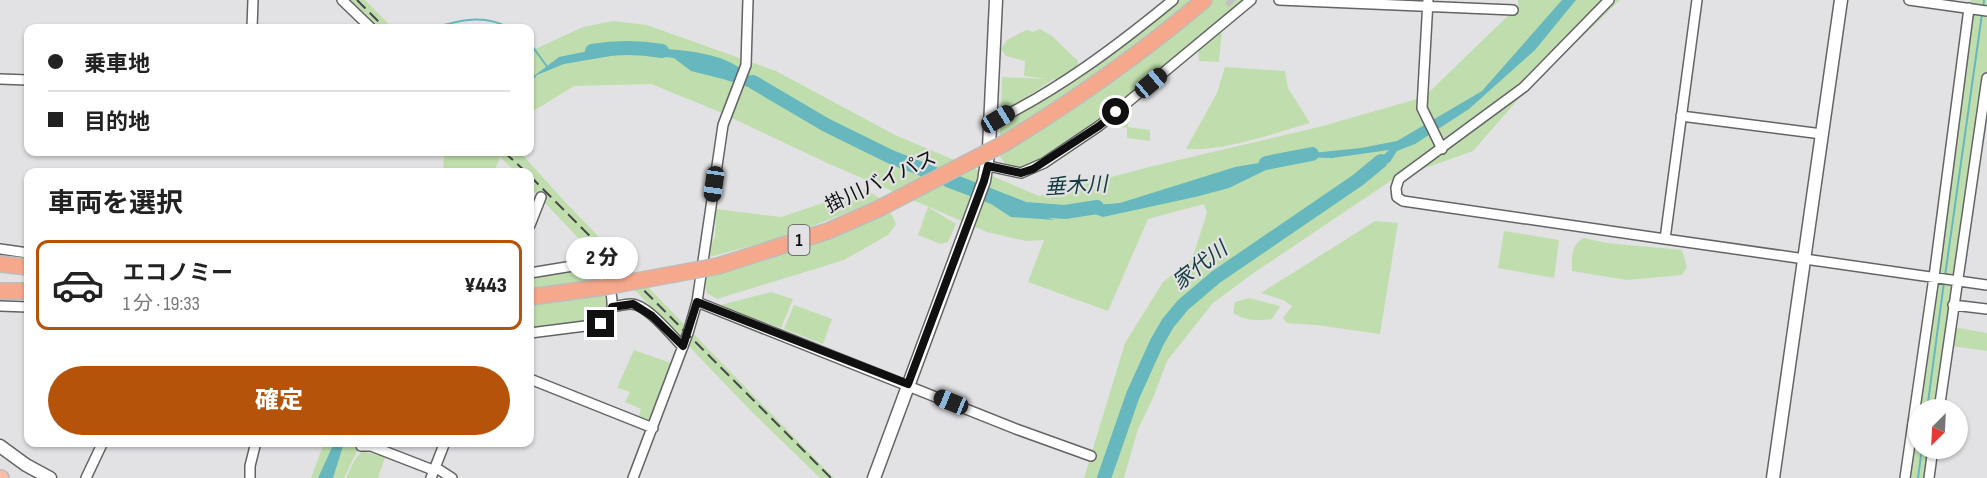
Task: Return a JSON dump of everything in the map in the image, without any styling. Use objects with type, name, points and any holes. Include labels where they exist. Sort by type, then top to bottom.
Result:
[{"type":"highway","name":"掛川バイパス","points":[[534,296],[604,287],[718,266],[828,231],[878,209],[1005,143],[1069,104],[1172,28],[1204,0]]},
{"type":"highway","points":[[0,264],[24,267]]},
{"type":"highway","points":[[0,271],[24,274]]},
{"type":"highway","points":[[0,291],[24,291]]},
{"type":"street","points":[[252,24],[253,0]]},
{"type":"street","points":[[342,0],[367,24]]},
{"type":"street","points":[[633,478],[683,346],[697,302],[723,125],[746,65],[748,0]]},
{"type":"street","points":[[874,478],[988,166],[996,0]]},
{"type":"street","points":[[990,123],[1053,87],[1107,52],[1173,0]]},
{"type":"street","points":[[988,166],[1021,173],[1044,163],[1099,126],[1235,8],[1251,0]]},
{"type":"street","points":[[1279,0],[1428,3],[1513,10]]},
{"type":"street","points":[[1609,0],[1524,87],[1399,179],[1396,188],[1397,196],[1403,201],[1987,285]]},
{"type":"street","points":[[1665,239],[1697,0]]},
{"type":"street","points":[[1773,478],[1841,0]]},
{"type":"street","points":[[1909,0],[1987,11]]},
{"type":"street","points":[[1428,3],[1422,108],[1442,149]]},
{"type":"street","points":[[1905,478],[1936,277],[1972,9]]},
{"type":"street","points":[[1940,399],[1955,280],[1987,78]]},
{"type":"street","points":[[0,79],[24,80]]},
{"type":"street","points":[[1681,116],[1822,134]]},
{"type":"street","points":[[534,213],[540,196]]},
{"type":"street","points":[[0,249],[24,252]]},
{"type":"street","points":[[534,272],[591,263],[606,276],[612,307],[601,324],[534,332]]},
{"type":"street","points":[[697,302],[908,384],[1016,429],[1091,456]]},
{"type":"street","points":[[612,307],[633,304],[640,307],[683,346]]},
{"type":"street","points":[[1953,305],[1987,309]]},
{"type":"street","points":[[0,306],[24,307]]},
{"type":"street","points":[[534,381],[653,428]]},
{"type":"street","points":[[0,446],[26,465],[50,478]]},
{"type":"street","points":[[86,478],[101,447]]},
{"type":"street","points":[[250,478],[250,466],[255,447]]},
{"type":"street","points":[[371,447],[452,478]]},
{"type":"street","points":[[433,472],[443,447]]},
{"type":"street","points":[[1929,478],[1932,459]]},
{"type":"green space","points":[[345,0],[365,0],[389,24],[370,24]]},
{"type":"green space","points":[[1179,0],[1247,0],[1085,132],[1022,168],[1009,167],[1003,161],[1000,156],[1000,126],[1116,51]]},
{"type":"green space","points":[[1518,0],[1620,0],[1521,96],[1473,151],[1392,180],[1213,303],[1167,361],[1138,429],[1124,478],[1084,478],[1125,343],[1163,282],[1192,259],[1207,213],[1204,204],[1148,219],[1108,311],[1028,282],[1044,240],[1026,241],[987,232],[827,163],[715,110],[651,84],[574,86],[534,111],[534,50],[583,27],[613,21],[647,25],[776,71],[895,135],[1039,196],[1153,166],[1319,127],[1424,97],[1518,6]]},
{"type":"green space","points":[[1971,0],[1987,0],[1987,79],[1939,399],[1916,399]]},
{"type":"green space","points":[[1040,29],[1052,36],[1078,61],[1077,67],[1059,80],[1054,79],[1001,113],[1002,77],[1048,79],[1024,76],[1025,61],[1006,56],[1001,49],[1007,40],[1026,30],[1033,32]]},
{"type":"green space","points":[[1222,30],[1219,62],[1199,61],[1198,50]]},
{"type":"green space","points":[[1225,67],[1285,71],[1288,88],[1310,123],[1232,145],[1186,149],[1217,93]]},
{"type":"green space","points":[[1129,108],[1128,127],[1150,130],[1150,141],[1127,138],[1127,128],[1107,125]]},
{"type":"green space","points":[[444,156],[524,156],[567,204],[834,478],[820,478],[752,412],[628,283],[610,280],[599,260],[534,191],[534,168],[512,168],[500,157],[496,168],[443,168]]},
{"type":"green space","points":[[865,189],[881,199],[790,235],[710,257],[710,246],[715,237],[716,209],[781,217]]},
{"type":"green space","points":[[928,207],[956,224],[948,242],[941,244],[918,235]]},
{"type":"green space","points":[[891,213],[896,224],[888,235],[844,260],[717,299],[707,293],[705,287],[707,276]]},
{"type":"green space","points":[[1375,221],[1398,223],[1380,334],[1287,323],[1283,318],[1292,306],[1283,300],[1261,293]]},
{"type":"green space","points":[[1504,231],[1559,240],[1554,278],[1498,268]]},
{"type":"green space","points":[[1584,238],[1607,243],[1682,250],[1687,267],[1682,275],[1627,280],[1572,271],[1574,248]]},
{"type":"green space","points":[[594,268],[601,279],[534,287],[534,275]]},
{"type":"green space","points":[[603,292],[608,310],[601,320],[534,328],[534,301]]},
{"type":"green space","points":[[771,292],[793,299],[781,328],[717,306]]},
{"type":"green space","points":[[1249,298],[1280,306],[1272,319],[1252,320],[1233,313],[1235,302]]},
{"type":"green space","points":[[794,305],[832,319],[823,344],[784,329]]},
{"type":"green space","points":[[1953,327],[1987,333],[1987,351],[1951,346]]},
{"type":"green space","points":[[634,350],[671,363],[650,420],[639,416],[641,409],[625,402],[630,392],[617,388]]},
{"type":"green space","points":[[323,447],[359,447],[344,478],[311,478]]},
{"type":"green space","points":[[362,451],[385,457],[378,478],[346,478],[354,461]]},
{"type":"green space","points":[[1908,456],[1908,459],[1931,459],[1928,478],[1905,478]]},
{"type":"water","points":[[1562,0],[1576,0],[1535,50],[1469,109],[1415,144],[1397,151],[1390,162],[1362,176],[1389,150],[1332,158],[1294,157],[1397,141],[1482,91]]},
{"type":"water","points":[[603,48],[647,48],[707,54],[742,69],[773,95],[691,71],[674,58],[628,53],[564,64],[537,75],[534,79],[534,76],[559,57]]},
{"type":"water","points":[[1283,159],[1272,167],[1229,188],[1195,197],[1103,217],[1081,209],[1120,203],[1235,167]]},
{"type":"water","points":[[925,173],[1055,220],[1011,217],[991,204],[946,187]]},
{"type":"water","points":[[332,447],[343,447],[333,478],[318,478]]},
{"type":"waterway","points":[[1983,9],[1984,0]]},
{"type":"waterway","points":[[1945,276],[1982,14]]},
{"type":"waterway","points":[[449,24],[472,20],[500,24]]},
{"type":"waterway","name":"垂木川","points":[[592,51],[627,48],[662,51]]},
{"type":"waterway","points":[[534,49],[548,68]]},
{"type":"waterway","name":"垂木川","points":[[753,82],[826,125],[891,157],[1025,209],[1065,212],[1097,207]]},
{"type":"waterway","name":"垂木川","points":[[1266,163],[1312,154]]},
{"type":"waterway","name":"家代川","points":[[1104,478],[1133,395],[1157,342],[1168,323],[1183,305],[1216,277],[1358,180],[1381,161]]},
{"type":"waterway","points":[[1928,399],[1944,282]]},
{"type":"waterway","points":[[1918,478],[1921,459]]},
{"type":"tunnel","points":[[1228,0],[1232,4]]},
{"type":"railway","points":[[357,0],[381,24]]},
{"type":"railway","points":[[508,156],[522,168]]},
{"type":"railway","points":[[534,180],[831,478]]},
{"type":"route","points":[[601,324],[612,307],[633,304],[652,316],[683,346],[697,302],[908,384],[988,166],[1021,173],[1033,169],[1099,126],[1116,112]]}]
